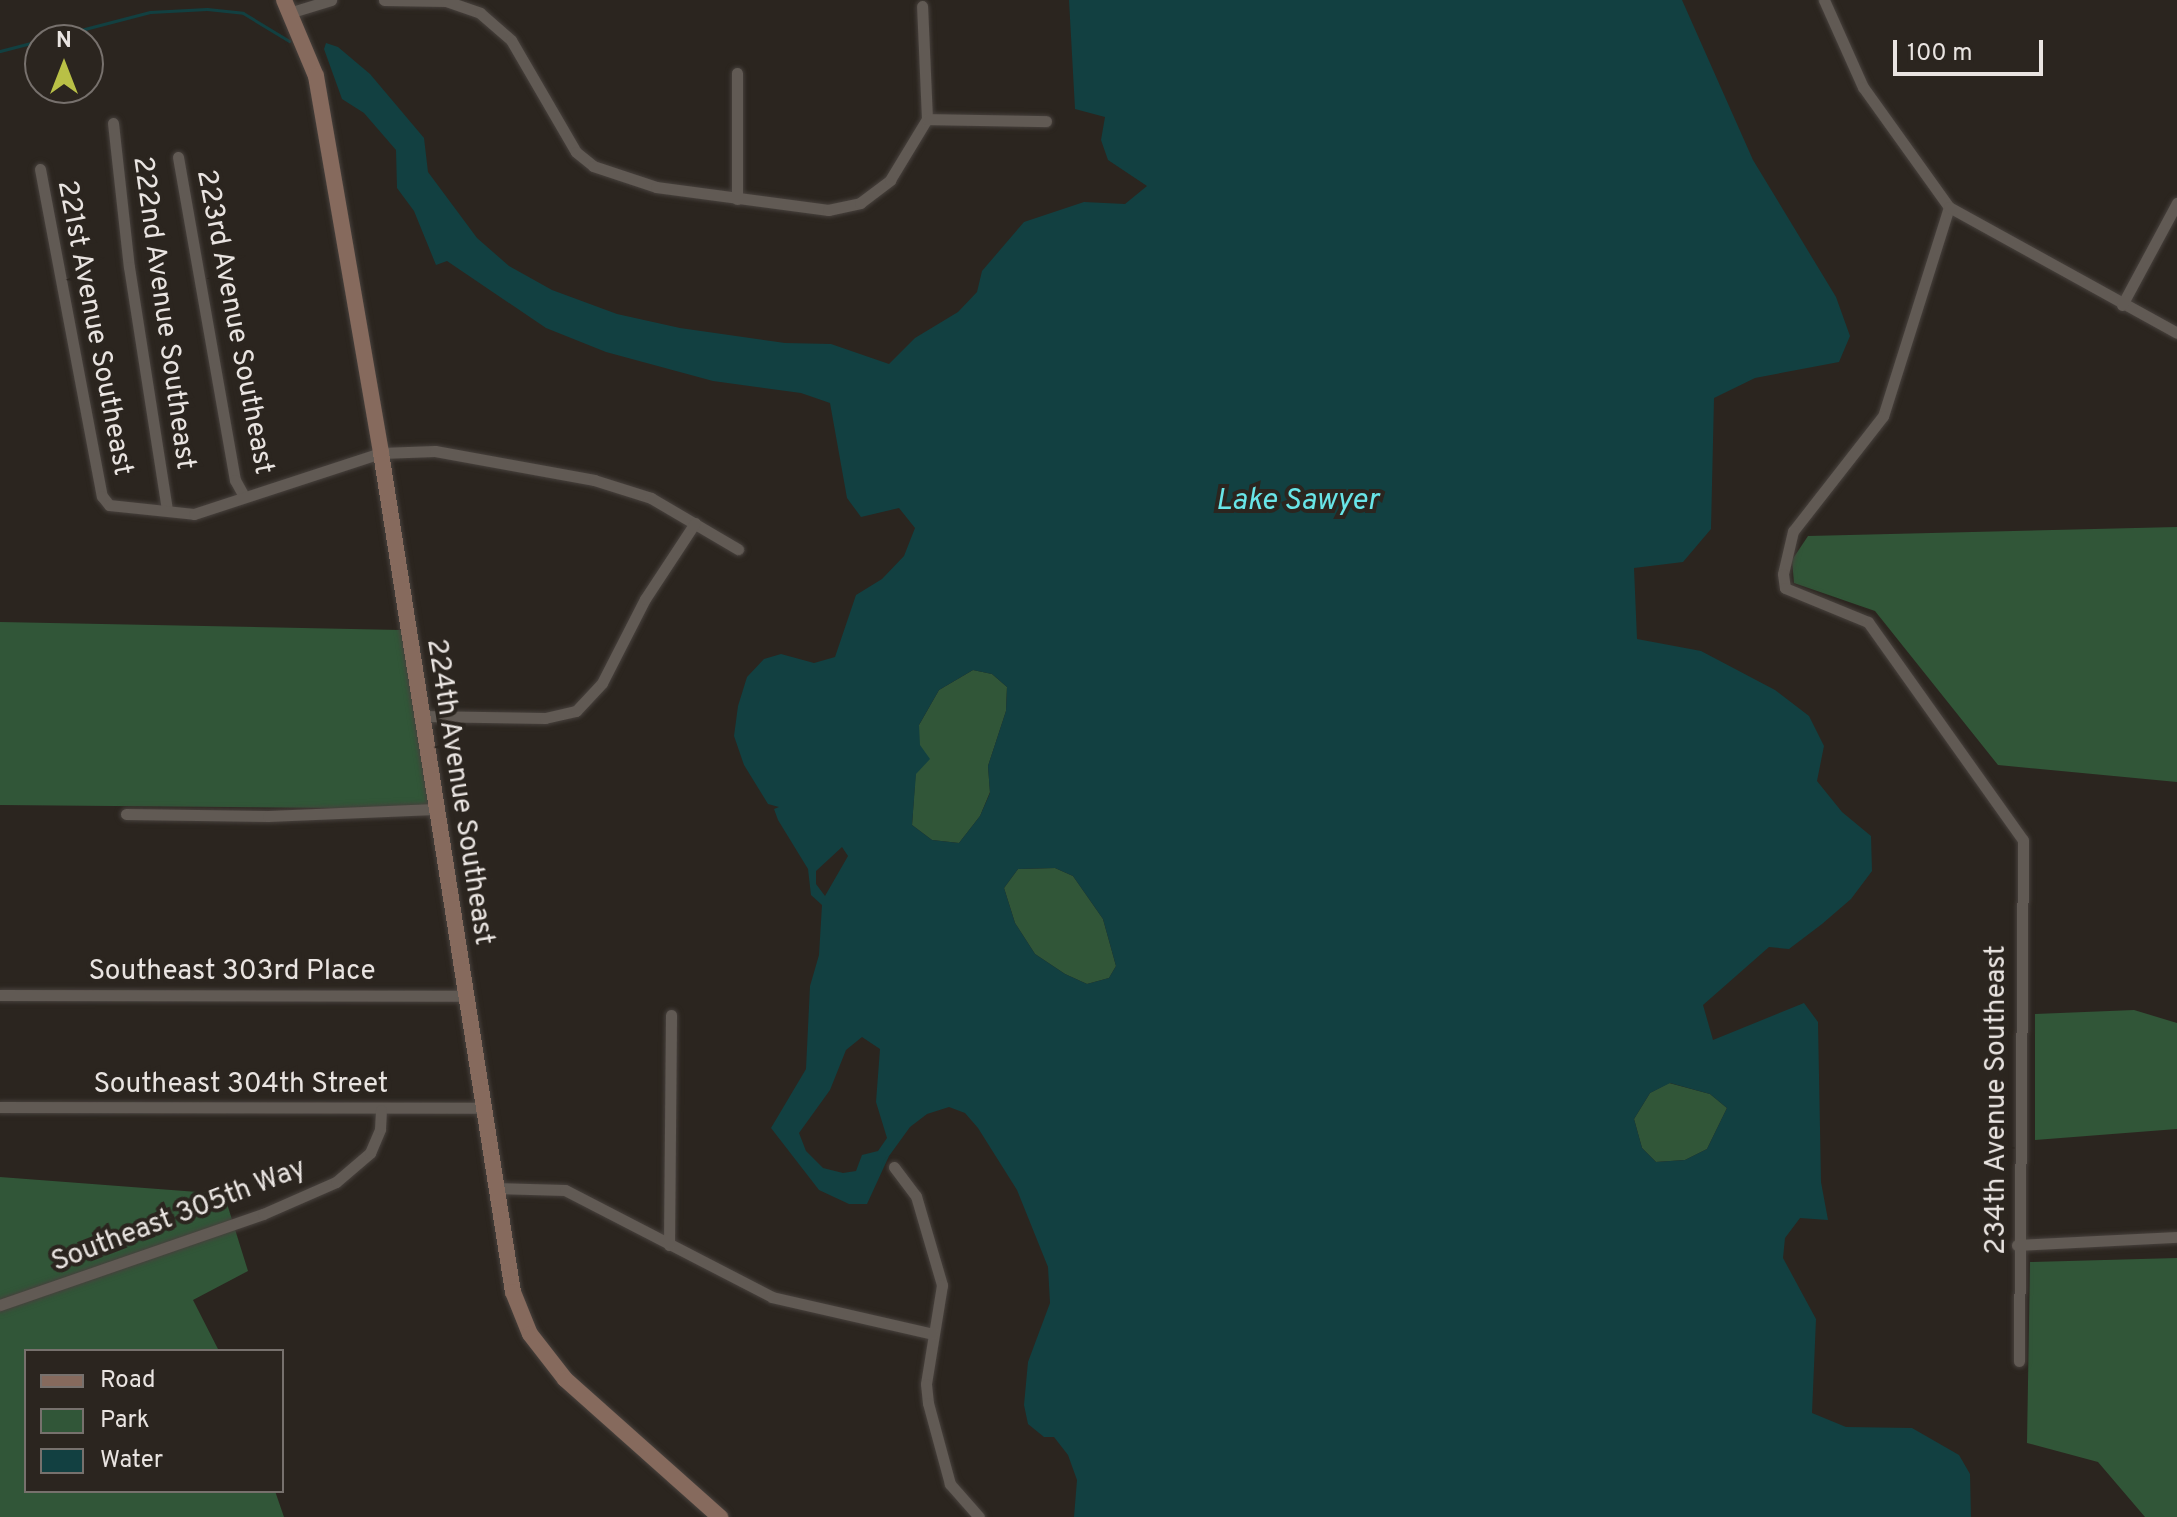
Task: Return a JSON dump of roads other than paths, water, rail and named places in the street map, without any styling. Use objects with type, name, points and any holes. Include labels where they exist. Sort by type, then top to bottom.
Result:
[{"type":"street","points":[[288,6],[331,0]]},
{"type":"street","points":[[384,0],[462,4],[511,40],[576,152],[614,176],[737,199],[828,210],[860,203],[890,180],[927,119],[922,6]]},
{"type":"street","points":[[1824,0],[1863,87],[1949,207],[2177,333]]},
{"type":"street","name":"224th Avenue Southeast","points":[[288,6],[316,76],[381,453],[481,1108],[513,1292],[538,1347],[598,1411],[720,1517]]},
{"type":"street","points":[[737,73],[737,199]]},
{"type":"street","points":[[927,119],[1046,121]]},
{"type":"street","name":"222nd Avenue Southeast","points":[[113,123],[129,267],[167,509]]},
{"type":"street","name":"223rd Avenue Southeast","points":[[178,157],[235,480],[244,496]]},
{"type":"street","name":"221st Avenue Southeast","points":[[40,169],[102,496],[109,505],[167,509]]},
{"type":"street","points":[[2122,305],[2177,203]]},
{"type":"street","name":"234th Avenue Southeast","points":[[1949,207],[1883,416],[1793,531],[1783,574],[1785,588],[1868,622],[2023,840],[2017,1245],[2019,1361]]},
{"type":"street","points":[[167,509],[194,514],[381,453],[458,453],[594,480],[651,498],[738,549]]},
{"type":"street","points":[[422,716],[545,718],[576,711],[602,683],[645,599],[695,523]]},
{"type":"street","points":[[126,814],[268,816],[435,809]]},
{"type":"street","name":"Southeast 303rd Place","points":[[0,995],[464,996]]},
{"type":"street","points":[[669,1245],[671,1015]]},
{"type":"street","name":"Southeast 304th Street","points":[[0,1107],[481,1108]]},
{"type":"street","name":"Southeast 305th Way","points":[[0,1305],[263,1214],[336,1182],[370,1153],[380,1129],[381,1110]]},
{"type":"street","points":[[894,1167],[916,1196],[934,1243],[942,1285],[926,1384],[938,1445],[950,1484],[979,1517]]},
{"type":"street","points":[[494,1188],[565,1190],[772,1297],[933,1334]]},
{"type":"street","points":[[2017,1245],[2177,1237]]},
{"type":"water","name":"Lake Sawyer","points":[[1069,0],[1682,0],[1753,160],[1836,297],[1850,336],[1839,362],[1755,378],[1714,398],[1711,529],[1683,562],[1634,568],[1637,639],[1701,651],[1775,690],[1809,716],[1824,746],[1817,781],[1842,812],[1871,836],[1872,871],[1851,899],[1822,924],[1789,949],[1769,947],[1703,1005],[1713,1040],[1804,1003],[1818,1022],[1821,1182],[1828,1220],[1800,1218],[1785,1238],[1783,1258],[1816,1319],[1812,1413],[1846,1427],[1912,1428],[1959,1455],[1970,1474],[1971,1517],[1074,1517],[1077,1480],[1068,1455],[1054,1437],[1044,1437],[1028,1424],[1024,1405],[1028,1362],[1050,1303],[1048,1267],[1017,1190],[978,1128],[965,1113],[949,1107],[927,1114],[910,1127],[889,1156],[867,1204],[849,1204],[819,1190],[771,1128],[806,1069],[810,986],[819,955],[822,905],[811,895],[808,869],[778,820],[774,809],[779,807],[768,804],[744,765],[734,736],[738,706],[747,677],[764,659],[781,654],[814,663],[835,657],[856,595],[882,579],[904,556],[915,528],[899,508],[861,517],[847,498],[830,403],[801,393],[713,381],[606,352],[546,328],[447,261],[436,265],[414,211],[397,188],[396,150],[364,113],[342,99],[324,49],[326,43],[338,47],[370,74],[424,138],[428,172],[477,238],[509,266],[552,290],[617,314],[680,328],[785,343],[831,344],[889,364],[915,338],[958,312],[977,292],[982,271],[1024,222],[1084,202],[1125,204],[1147,186],[1108,160],[1101,140],[1105,117],[1075,109]],"holes":[[[973,670],[992,674],[1007,687],[1006,711],[988,766],[990,793],[980,816],[959,843],[932,840],[912,825],[916,774],[930,759],[920,745],[919,725],[939,690]],[[842,847],[848,856],[825,896],[816,884],[816,871]],[[1055,868],[1073,876],[1103,919],[1116,966],[1109,978],[1087,984],[1035,954],[1015,923],[1004,888],[1018,869]],[[862,1037],[880,1049],[876,1102],[887,1138],[878,1151],[862,1155],[856,1171],[843,1173],[823,1168],[806,1151],[799,1133],[830,1090],[846,1050]],[[1670,1083],[1710,1094],[1727,1108],[1707,1149],[1685,1160],[1656,1162],[1642,1148],[1634,1119],[1650,1093]]]},
{"type":"waterway","points":[[0,51],[150,12],[207,9],[243,13],[289,41]]}]
